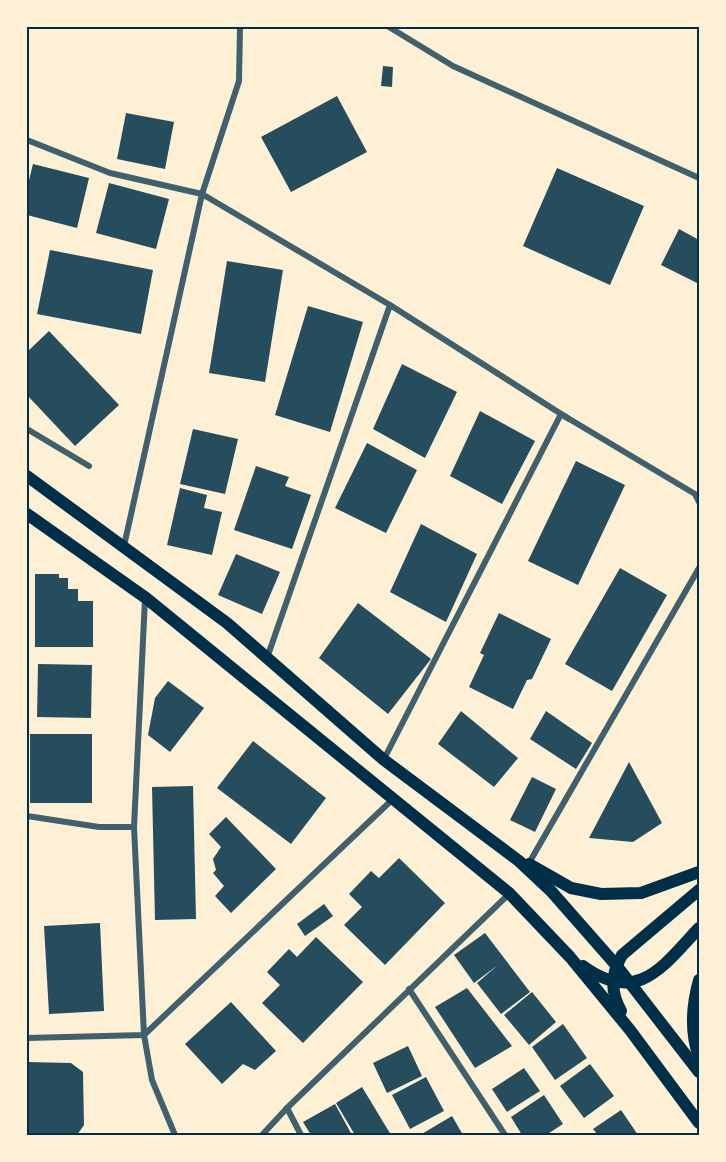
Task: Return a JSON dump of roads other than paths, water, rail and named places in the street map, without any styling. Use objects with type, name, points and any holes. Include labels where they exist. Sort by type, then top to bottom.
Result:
[{"type":"main road","points":[[27,476],[226,623],[384,760],[524,862],[571,888],[601,894],[641,893],[699,872]]},
{"type":"main road","points":[[27,514],[146,598],[509,893],[570,957],[630,1030],[699,1123]]},
{"type":"main road","points":[[524,862],[616,965],[699,1072]]},
{"type":"main road","points":[[630,1030],[613,995],[612,982],[616,965],[622,955],[699,890]]},
{"type":"main road","points":[[570,957],[591,972],[612,982],[645,980],[661,968],[699,928]]},
{"type":"main road","points":[[699,980],[695,995],[693,1028],[699,1057]]},
{"type":"street","points":[[123,548],[202,194],[239,81],[240,27]]},
{"type":"street","points":[[389,27],[453,66],[699,178]]},
{"type":"street","points":[[27,140],[110,173],[202,194],[390,305],[569,419]]},
{"type":"street","points":[[267,658],[390,305]]},
{"type":"street","points":[[384,760],[561,414],[695,494],[699,502]]},
{"type":"street","points":[[27,429],[89,466]]},
{"type":"street","points":[[524,862],[699,568]]},
{"type":"street","points":[[146,598],[134,827],[144,1035],[152,1080],[175,1135]]},
{"type":"street","points":[[27,1038],[144,1035],[393,799]]},
{"type":"street","points":[[27,816],[99,826],[134,827]]},
{"type":"street","points":[[262,1135],[509,893]]},
{"type":"street","points":[[409,989],[505,1135]]},
{"type":"street","points":[[287,1108],[301,1135]]}]
